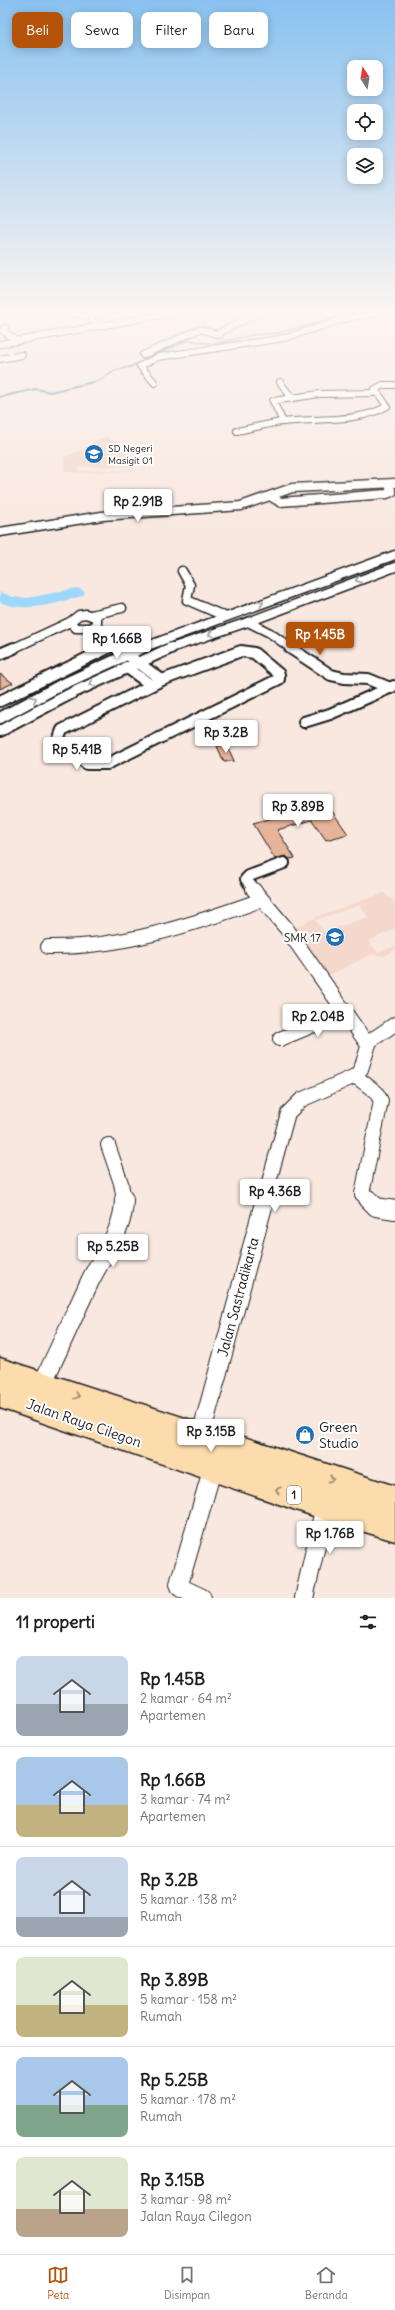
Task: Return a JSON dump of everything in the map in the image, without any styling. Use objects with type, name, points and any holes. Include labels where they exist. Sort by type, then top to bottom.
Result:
[{"type":"highway","name":"Jalan Raya Cilegon","points":[[0,1371],[42,1384],[202,1455],[325,1506],[395,1527]]},
{"type":"highway","name":"Jalan Raya Cilegon","points":[[0,1395],[202,1455],[395,1500]]},
{"type":"street","points":[[284,388],[291,397]]},
{"type":"street","points":[[376,393],[375,389],[377,388]]},
{"type":"street","points":[[283,422],[272,402],[291,397],[322,393],[376,393],[386,404]]},
{"type":"street","points":[[386,404],[395,403]]},
{"type":"street","points":[[237,431],[283,422],[354,417],[383,410],[386,408],[386,404]]},
{"type":"street","points":[[0,532],[102,516],[241,506],[292,488],[392,484],[392,492],[387,494],[280,502],[270,496]]},
{"type":"street","points":[[2,724],[61,685],[125,654],[224,616],[395,555]]},
{"type":"street","points":[[2,724],[164,650],[248,622],[395,567]]},
{"type":"street","points":[[182,571],[190,584],[187,600],[224,616]]},
{"type":"street","points":[[0,654],[70,622],[78,616],[91,615],[122,608]]},
{"type":"street","points":[[70,622],[77,628],[91,628],[97,624],[98,618],[91,615]]},
{"type":"street","points":[[248,622],[264,628],[321,670],[333,676],[341,679],[370,679],[392,688]]},
{"type":"street","points":[[91,628],[162,680]]},
{"type":"street","points":[[0,701],[113,645]]},
{"type":"street","points":[[240,651],[254,653],[280,677],[273,684],[224,705],[108,764],[87,764],[58,741],[62,730],[151,685],[240,651]]},
{"type":"street","points":[[126,667],[151,685]]},
{"type":"street","points":[[304,722],[330,714],[392,688]]},
{"type":"street","points":[[284,863],[249,876],[246,879],[261,900],[286,928],[368,1045]]},
{"type":"street","points":[[48,947],[82,949],[164,934],[261,900]]},
{"type":"street","points":[[280,1039],[345,1012]]},
{"type":"street","points":[[395,1024],[379,1034],[368,1045],[364,1064],[355,1076],[376,1092],[382,1101],[362,1194],[376,1207],[395,1210]]},
{"type":"street","name":"Jalan Sastradikarta","points":[[202,1598],[181,1588],[179,1584],[202,1455],[288,1113],[297,1103],[355,1076]]},
{"type":"street","points":[[42,1384],[90,1280],[113,1240],[120,1224],[124,1209],[124,1195],[108,1145]]},
{"type":"street","points":[[304,1598],[325,1506]]},
{"type":"shaded area","name":"SD Negeri Masigit 01","points":[[107,436],[133,456],[130,460],[133,471],[78,473],[64,471],[64,457],[93,445],[94,441]],"holes":[[[130,466],[130,470],[78,471],[79,467]]]},
{"type":"shaded area","name":"SMK 17","points":[[384,893],[395,902],[395,929],[368,941],[378,953],[395,946],[395,950],[384,956],[372,954],[319,980],[288,931],[321,915]],"holes":[[[360,905],[368,917],[324,932],[315,920]]]},
{"type":"building","points":[[0,674],[13,683],[0,689]]},
{"type":"building","points":[[227,745],[234,761],[224,762],[217,746]]},
{"type":"building","points":[[327,804],[348,834],[326,840],[312,820],[277,830],[295,858],[290,859],[285,856],[275,859],[253,823]]},
{"type":"waterway","points":[[0,397],[36,389],[50,392],[69,388]]},
{"type":"waterway","points":[[0,597],[9,601],[28,603],[77,593]]},
{"type":"place","name":"SD Negeri Masigit 01","points":[[94,454]]},
{"type":"place","name":"SMK 17","points":[[335,937]]},
{"type":"place","name":"Green Studio","points":[[305,1435]]}]
